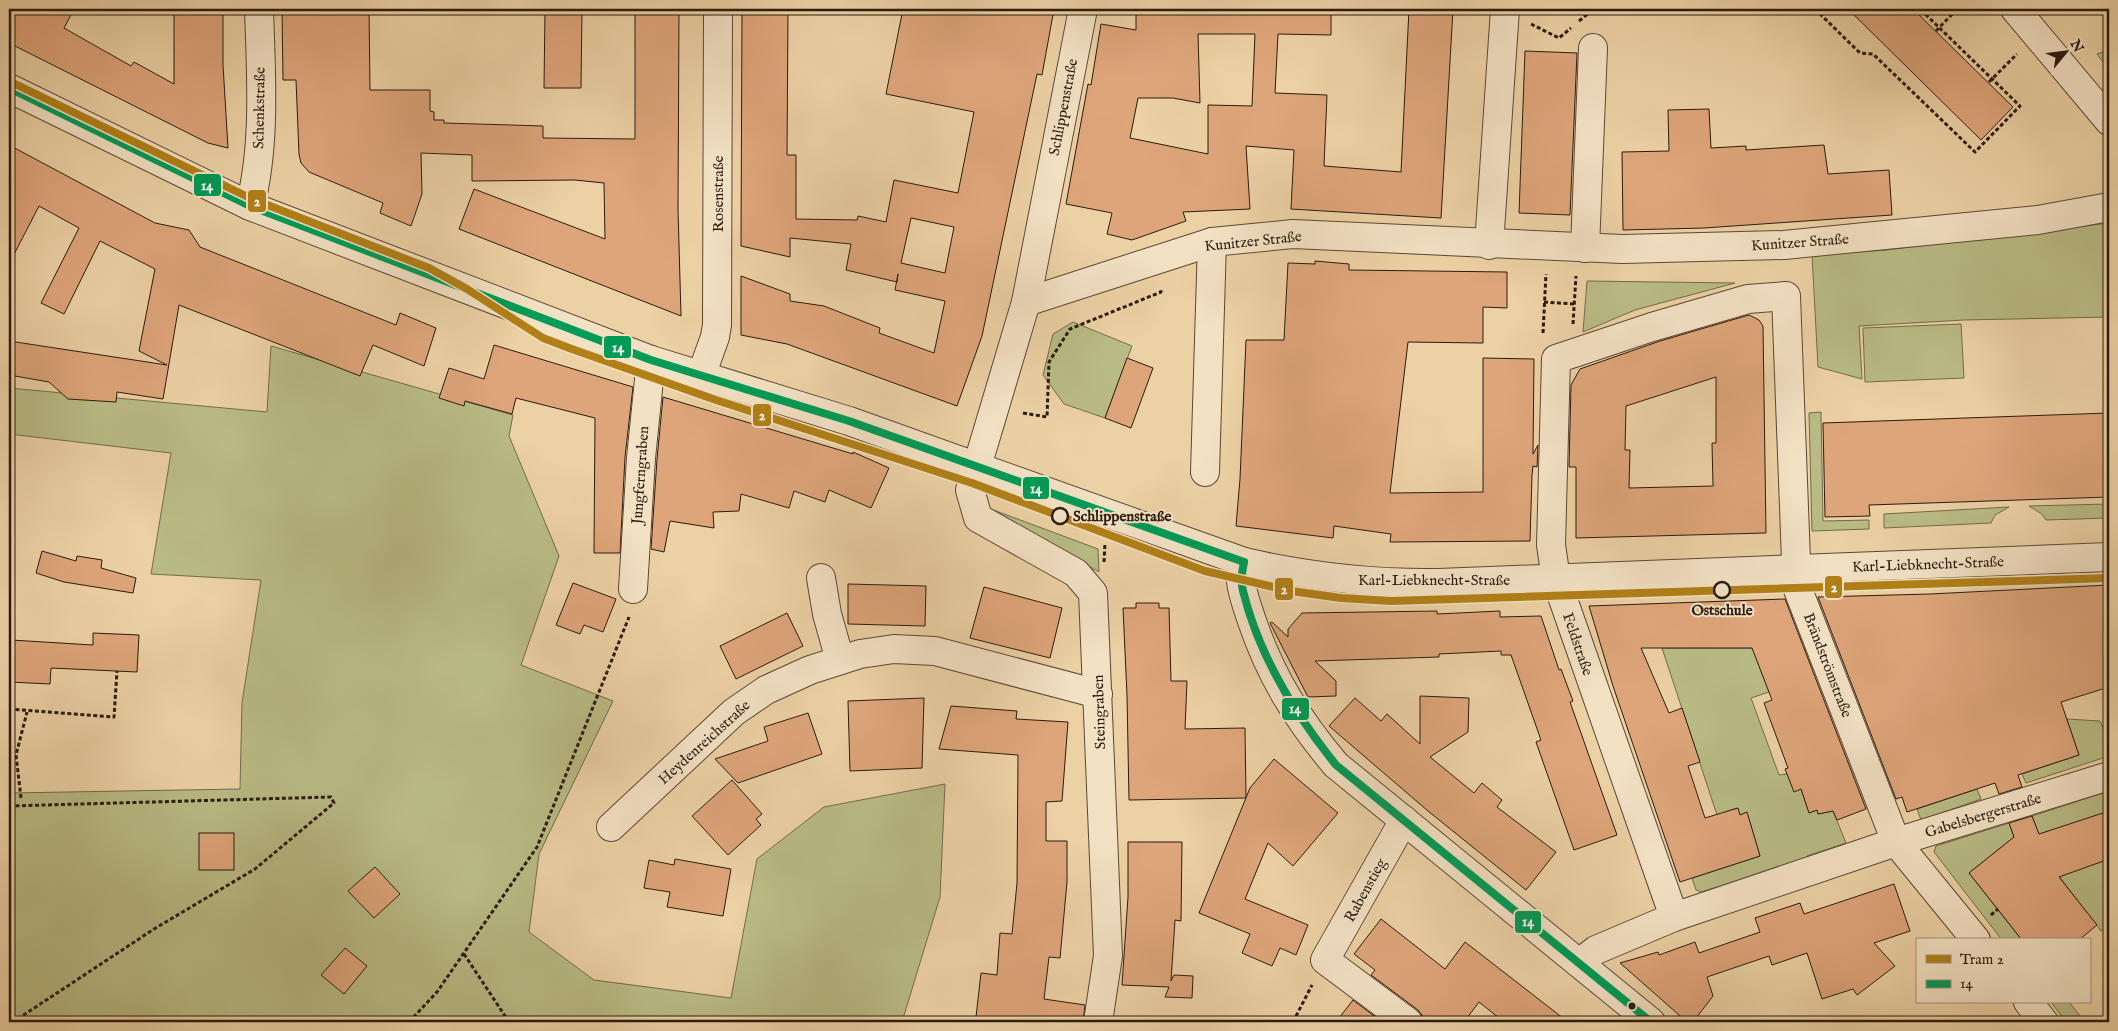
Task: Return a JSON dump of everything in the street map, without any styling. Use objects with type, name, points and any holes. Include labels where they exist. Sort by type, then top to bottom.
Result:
[{"type":"street","name":"Schenkstraße","points":[[250,206],[258,170],[261,73],[259,9]]},
{"type":"street","name":"Rosenstraße","points":[[701,376],[715,338],[717,325],[718,9]]},
{"type":"street","name":"Schlippenstraße","points":[[977,466],[1026,302],[1083,9]]},
{"type":"street","points":[[2015,9],[2109,120]]},
{"type":"street","points":[[1489,244],[1505,10]]},
{"type":"street","points":[[1585,248],[1592,48]]},
{"type":"street","name":"Karl-Liebknecht-Straße","points":[[9,88],[250,206],[650,360],[849,421],[1244,562],[1324,578],[1362,582],[1430,583],[2109,557]]},
{"type":"street","name":"Kunitzer Straße","points":[[1026,302],[1212,242],[1293,234],[1643,250],[1784,245],[2038,220],[2109,207]]},
{"type":"street","points":[[1204,472],[1212,242]]},
{"type":"street","name":"Brändströmstraße","points":[[1556,359],[1652,327],[1748,299],[1786,296],[1797,587],[1896,842],[1974,938]]},
{"type":"street","name":"Feldstraße","points":[[1556,359],[1552,545],[1556,579],[1674,917]]},
{"type":"street","name":"Jungferngraben","points":[[633,590],[641,458],[650,360]]},
{"type":"street","name":"Steingraben","points":[[977,466],[970,490],[978,518],[1076,573],[1093,593],[1108,956],[1098,1022]]},
{"type":"street","points":[[1244,562],[1241,581],[1249,612],[1266,658],[1290,705],[1336,765],[1650,1022]]},
{"type":"street","points":[[821,578],[827,614],[840,660]]},
{"type":"street","name":"Heydenreichstraße","points":[[611,827],[734,712],[766,690],[810,670],[860,654],[894,649],[935,651],[1098,694]]},
{"type":"street","name":"Gabelsbergerstraße","points":[[1579,964],[1596,950],[1674,917],[1896,842],[2109,776]]},
{"type":"street","name":"Rabenstieg","points":[[1325,960],[1404,820]]},
{"type":"street","points":[[1325,960],[1408,1022]]},
{"type":"street","points":[[2030,1004],[2044,1022]]},
{"type":"path","points":[[1505,10],[1559,38],[1594,9]]},
{"type":"path","points":[[1815,9],[1860,53],[1873,54],[1975,152],[2020,106],[1991,81],[1920,9]]},
{"type":"path","points":[[1936,31],[1957,9]]},
{"type":"path","points":[[1991,81],[2036,34]]},
{"type":"path","points":[[1015,411],[1047,417],[1049,362],[1070,329],[1161,292],[1158,259]]},
{"type":"path","points":[[1543,327],[1546,276]]},
{"type":"path","points":[[1574,312],[1576,279]]},
{"type":"path","points":[[1544,302],[1574,304]]},
{"type":"path","points":[[409,1022],[438,992],[537,847],[631,612],[633,590]]},
{"type":"path","points":[[9,709],[27,712],[114,717],[117,671]]},
{"type":"path","points":[[21,798],[16,755],[27,712]]},
{"type":"path","points":[[9,806],[331,797],[334,803],[255,869],[154,929],[13,1022]]},
{"type":"path","points":[[464,954],[509,1022]]},
{"type":"path","points":[[1294,1022],[1325,960]]},
{"type":"green space","points":[[2109,50],[2109,70],[2097,54]]},
{"type":"green space","points":[[2109,223],[2109,317],[1964,320],[1859,326],[1862,379],[1818,367],[1812,255],[1886,250]]},
{"type":"green space","points":[[1587,281],[1735,283],[1635,310],[1583,332]]},
{"type":"green space","points":[[1073,322],[1132,346],[1105,418],[1064,404],[1043,375],[1053,334]]},
{"type":"green space","points":[[1961,324],[1964,378],[1865,382],[1863,328]]},
{"type":"green space","points":[[271,346],[513,415],[509,436],[559,556],[521,665],[613,701],[539,854],[529,932],[594,980],[731,998],[757,859],[824,807],[945,784],[940,897],[902,1022],[9,1022],[9,793],[240,789],[242,703],[261,580],[151,574],[171,453],[9,434],[9,388],[267,412]]},
{"type":"green space","points":[[1821,412],[1823,521],[1869,520],[1869,529],[1812,531],[1809,413]]},
{"type":"green space","points":[[2109,504],[2109,518],[2046,520],[2042,514],[2029,506]]},
{"type":"green space","points":[[2009,507],[1995,515],[1991,523],[1884,528],[1884,514]]},
{"type":"green space","points":[[988,508],[1098,549],[1099,572]]},
{"type":"green space","points":[[1662,648],[1769,648],[1769,692],[1751,698],[1779,775],[1787,774],[1801,789],[1809,813],[1817,810],[1818,814],[1833,811],[1846,843],[1807,856],[1812,870],[1721,900],[1717,887],[1701,892],[1696,890],[1692,878],[1760,856],[1747,813],[1740,815],[1737,808],[1725,812],[1719,821]]},
{"type":"green space","points":[[2067,719],[2100,721],[2109,741],[2109,756],[2026,783],[2022,774],[2079,755]]},
{"type":"green space","points":[[1977,789],[1981,799],[1921,820],[1917,809]]},
{"type":"green space","points":[[2106,792],[2109,811],[2039,835],[2032,816]]},
{"type":"green space","points":[[2009,823],[2014,837],[1969,873],[2020,938],[2000,938],[1934,852],[1936,846]]},
{"type":"green space","points":[[2109,859],[2109,927],[2101,931],[2059,876]]},
{"type":"green space","points":[[2052,1004],[2071,1004],[2085,1022],[2066,1022]]},
{"type":"building","points":[[9,9],[74,9],[64,28],[131,66],[134,62],[174,84],[174,9],[223,9],[223,65],[228,148],[208,143],[9,43]]},
{"type":"building","points":[[282,9],[369,9],[370,90],[430,90],[430,111],[434,112],[434,120],[444,120],[444,123],[543,126],[543,138],[635,139],[635,9],[679,9],[678,209],[681,316],[459,229],[474,189],[605,239],[604,183],[575,180],[472,181],[472,155],[421,153],[422,194],[411,226],[380,213],[383,203],[309,172],[301,163],[299,154],[296,80],[283,80]]},
{"type":"building","points":[[545,9],[582,9],[581,88],[544,88]]},
{"type":"building","points":[[742,9],[788,9],[787,155],[796,155],[796,219],[857,220],[858,216],[886,222],[894,180],[958,193],[974,112],[886,94],[903,9],[1054,9],[1042,75],[1037,74],[982,336],[957,406],[787,344],[741,335],[741,276],[790,294],[790,301],[824,306],[880,328],[879,333],[934,353],[945,301],[895,290],[897,282],[846,270],[851,244],[790,238],[790,257],[741,246]],"holes":[[[911,218],[954,227],[945,273],[901,263]]]},
{"type":"building","points":[[1136,9],[1331,9],[1331,35],[1278,34],[1275,93],[1327,95],[1324,166],[1401,172],[1409,9],[1453,9],[1441,218],[1291,209],[1294,150],[1246,146],[1250,209],[1183,212],[1186,221],[1132,240],[1107,234],[1112,213],[1066,204],[1088,84],[1091,85],[1101,24],[1136,30]],"holes":[[[1198,34],[1255,34],[1252,106],[1208,105],[1208,154],[1130,138],[1138,98],[1173,98],[1200,103]]]},
{"type":"building","points":[[1848,9],[1913,9],[2013,107],[1981,140]]},
{"type":"building","points":[[1525,51],[1577,53],[1570,215],[1519,213]]},
{"type":"building","points":[[1709,109],[1711,148],[1746,146],[1746,150],[1824,145],[1828,174],[1889,170],[1892,215],[1704,228],[1623,230],[1622,152],[1669,151],[1668,110]]},
{"type":"building","points":[[9,145],[155,223],[189,230],[200,247],[396,325],[400,313],[436,328],[424,366],[373,345],[360,376],[179,305],[163,399],[117,392],[116,402],[68,399],[49,382],[9,375],[9,341],[167,365],[139,351],[155,269],[100,241],[64,314],[41,303],[79,228],[39,206],[9,264]]},
{"type":"building","points":[[1315,261],[1349,264],[1349,270],[1507,272],[1507,308],[1483,307],[1483,343],[1408,342],[1390,493],[1483,492],[1483,358],[1534,359],[1533,454],[1538,445],[1537,467],[1533,466],[1532,475],[1530,541],[1390,542],[1391,534],[1334,526],[1333,538],[1236,526],[1246,340],[1284,340],[1288,263],[1315,264]]},
{"type":"building","points":[[1749,315],[1759,320],[1763,326],[1766,533],[1576,538],[1576,467],[1569,467],[1571,385],[1580,369],[1660,341]],"holes":[[[1716,377],[1716,443],[1712,443],[1713,486],[1629,488],[1630,450],[1625,450],[1626,406]]]},
{"type":"building","points":[[494,345],[633,387],[625,457],[620,553],[594,553],[595,418],[516,398],[512,414],[465,401],[464,406],[439,398],[449,368],[484,379]]},
{"type":"building","points":[[1127,358],[1153,368],[1131,428],[1105,418]]},
{"type":"building","points":[[663,397],[853,454],[853,452],[889,468],[871,508],[829,490],[825,502],[794,491],[789,508],[741,494],[739,511],[713,512],[714,528],[670,521],[664,552],[651,549]]},
{"type":"building","points":[[2109,413],[2109,497],[1869,505],[1870,516],[1825,517],[1823,423]]},
{"type":"building","points":[[42,551],[76,561],[77,556],[102,560],[101,568],[136,578],[133,593],[64,582],[36,573]]},
{"type":"building","points":[[573,583],[616,599],[603,632],[584,625],[580,634],[556,625]]},
{"type":"building","points":[[848,584],[926,586],[925,626],[848,624]]},
{"type":"building","points":[[2109,585],[2109,687],[2061,702],[2079,755],[2018,775],[2022,787],[1999,794],[1995,783],[1907,812],[1902,797],[1896,799],[1818,597],[1930,594]]},
{"type":"building","points":[[984,587],[1062,608],[1050,658],[970,638]]},
{"type":"building","points":[[1785,599],[1866,809],[1837,820],[1833,811],[1818,814],[1817,810],[1809,813],[1801,789],[1794,792],[1785,769],[1788,768],[1764,703],[1772,700],[1752,648],[1641,648],[1669,713],[1682,708],[1700,762],[1688,766],[1705,818],[1738,808],[1740,815],[1747,812],[1760,856],[1680,882],[1613,686],[1589,606]]},
{"type":"building","points":[[1136,603],[1159,603],[1159,608],[1169,608],[1171,681],[1187,681],[1185,729],[1245,728],[1246,798],[1129,800],[1123,608],[1136,608]]},
{"type":"building","points":[[1437,611],[1437,614],[1500,611],[1500,617],[1541,616],[1559,670],[1561,669],[1573,701],[1570,702],[1617,835],[1574,850],[1536,742],[1541,740],[1511,655],[1501,655],[1501,651],[1439,654],[1439,657],[1315,661],[1336,681],[1336,696],[1308,697],[1270,623],[1272,622],[1288,637],[1288,629],[1302,613]]},
{"type":"building","points":[[787,613],[803,646],[736,679],[720,646]]},
{"type":"building","points":[[93,633],[139,635],[137,672],[51,668],[50,684],[9,682],[11,640],[93,645]]},
{"type":"building","points":[[1420,696],[1469,698],[1468,732],[1430,757],[1474,793],[1482,783],[1502,800],[1497,807],[1556,852],[1526,890],[1428,811],[1329,726],[1355,698],[1381,721],[1387,714],[1420,744]]},
{"type":"building","points":[[924,698],[922,768],[850,771],[848,701]]},
{"type":"building","points":[[951,706],[1017,711],[1016,719],[1068,722],[1062,801],[1046,802],[1046,841],[1067,841],[1067,882],[1060,958],[1049,957],[1044,999],[1085,1005],[1083,1022],[1025,1022],[976,1017],[981,973],[997,975],[1000,933],[1012,934],[1017,883],[1018,755],[939,749]]},
{"type":"building","points":[[808,713],[822,754],[738,783],[715,759],[768,741],[764,727]]},
{"type":"building","points":[[1274,759],[1338,813],[1293,866],[1268,843],[1245,899],[1308,925],[1296,955],[1280,948],[1272,966],[1242,953],[1250,934],[1199,913],[1250,788]]},
{"type":"building","points":[[732,780],[762,814],[756,819],[761,825],[728,855],[692,816]]},
{"type":"building","points":[[2109,811],[2109,859],[2059,877],[2097,925],[2081,938],[2020,938],[1969,873],[2014,837],[2009,823],[2032,816],[2039,834]]},
{"type":"building","points":[[199,833],[234,833],[234,870],[199,870]]},
{"type":"building","points":[[1128,842],[1182,842],[1181,921],[1175,920],[1171,981],[1174,975],[1193,976],[1192,998],[1165,997],[1169,987],[1122,985],[1128,897]]},
{"type":"building","points":[[675,859],[731,869],[723,916],[667,907],[670,892],[644,888],[649,860],[674,865]]},
{"type":"building","points":[[375,867],[400,894],[374,918],[348,891]]},
{"type":"building","points":[[1894,884],[1910,931],[1874,943],[1895,966],[1857,995],[1853,989],[1822,999],[1807,953],[1772,965],[1769,956],[1707,977],[1713,996],[1693,1022],[1687,1022],[1620,963],[1658,952],[1659,955],[1695,942],[1699,953],[1760,932],[1755,918],[1800,903],[1804,914]]},
{"type":"building","points":[[1381,919],[1445,969],[1465,942],[1568,1022],[1504,1022],[1479,1002],[1464,1022],[1423,1022],[1422,1015],[1418,1010],[1371,975],[1375,970],[1354,954]]},
{"type":"building","points":[[345,948],[367,966],[344,994],[321,975]]},
{"type":"building","points":[[1353,1000],[1382,1022],[1336,1022]]},
{"type":"tram line","name":"2","points":[[9,81],[252,199],[429,268],[467,289],[543,338],[716,400],[972,483],[1205,571],[1291,591],[1341,598],[1391,601],[2109,578]]},
{"type":"transit line","name":"14","points":[[9,88],[250,206],[651,360],[849,421],[1244,562]]},
{"type":"transit line","name":"14","points":[[1244,562],[1241,579],[1243,591],[1258,638],[1268,661],[1292,704],[1336,765],[1651,1022]]},
{"type":"place","name":"Schlippenstraße","points":[[1060,516]]},
{"type":"place","name":"Ostschule","points":[[1722,590]]}]
